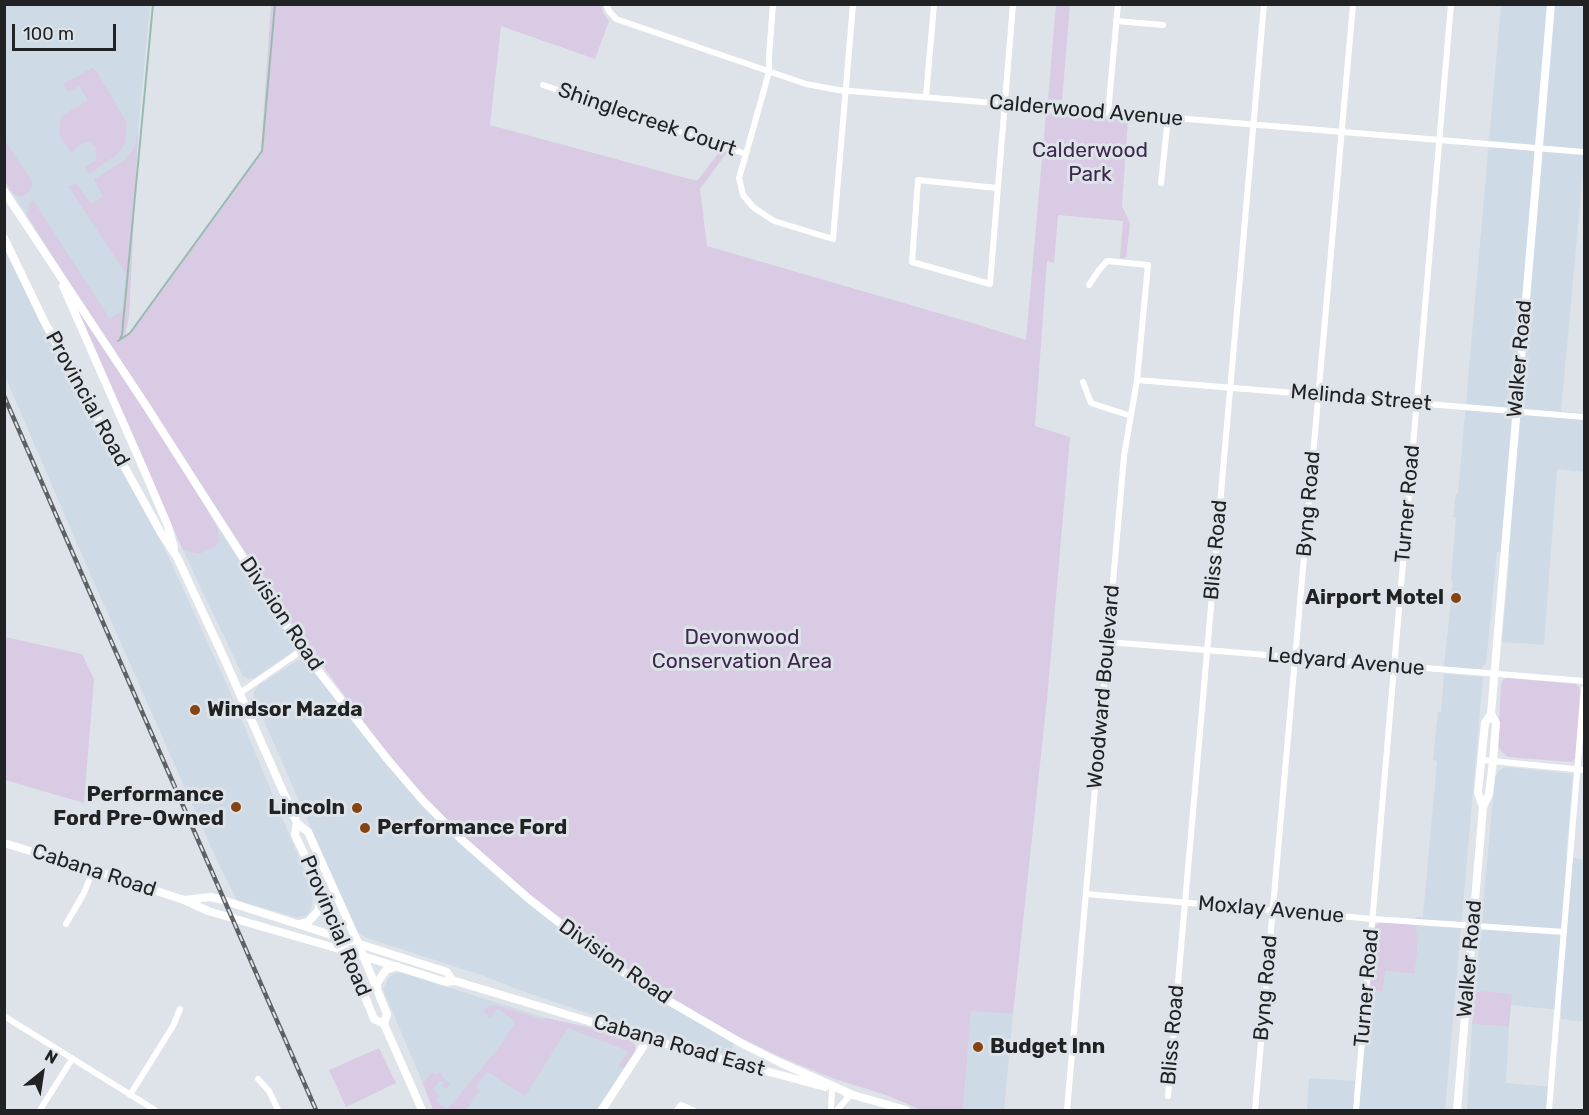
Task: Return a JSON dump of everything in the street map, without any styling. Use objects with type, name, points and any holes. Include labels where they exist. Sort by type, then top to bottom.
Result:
[{"type":"main road","name":"Walker Road","points":[[1483,807],[1479,793],[1485,723],[1491,714],[1551,4]]},
{"type":"main road","name":"Division Road","points":[[4,191],[53,263],[302,650],[373,742],[424,802],[462,840],[529,899],[620,970],[741,1043],[851,1094]]},
{"type":"main road","name":"Provincial Road","points":[[4,238],[45,323],[177,557],[297,823],[308,832],[358,943],[387,1014],[384,1024]]},
{"type":"main road","name":"Provincial Road","points":[[53,263],[168,526],[177,557]]},
{"type":"main road","points":[[120,458],[130,460],[144,470]]},
{"type":"main road","name":"Walker Road","points":[[1457,1110],[1483,807],[1489,794],[1493,761],[1496,723],[1491,714]]},
{"type":"main road","name":"Provincial Road","points":[[297,823],[295,835],[322,893],[374,1018],[384,1024],[422,1110]]},
{"type":"main road","name":"Cabana Road","points":[[4,843],[184,900],[208,911],[363,956]]},
{"type":"main road","points":[[299,924],[308,922],[318,911],[322,893]]},
{"type":"main road","name":"Cabana Road","points":[[184,900],[210,897],[340,937]]},
{"type":"main road","name":"Cabana Road East","points":[[340,937],[447,972],[452,980]]},
{"type":"main road","name":"Cabana Road East","points":[[363,956],[446,982],[452,980],[648,1039],[906,1110]]},
{"type":"main road","points":[[378,992],[377,983],[386,970],[397,966]]},
{"type":"main road","points":[[602,1110],[648,1039]]},
{"type":"street","name":"Calderwood Avenue","points":[[606,4],[616,19],[806,84],[845,91],[1584,152]]},
{"type":"street","points":[[746,154],[769,72],[768,56],[773,4]]},
{"type":"street","points":[[845,91],[853,4]]},
{"type":"street","points":[[926,97],[934,4]]},
{"type":"street","points":[[997,188],[918,180],[912,262],[990,284],[1013,4]]},
{"type":"street","points":[[1108,112],[1118,4]]},
{"type":"street","name":"Bliss Road","points":[[1168,1096],[1264,4]]},
{"type":"street","name":"Byng Road","points":[[1255,1110],[1353,4]]},
{"type":"street","name":"Turner Road","points":[[1356,1110],[1451,4]]},
{"type":"street","points":[[1116,21],[1163,25]]},
{"type":"street","name":"Shinglecreek Court","points":[[543,85],[746,154],[739,178],[743,195],[753,207],[774,222],[833,239],[845,91]]},
{"type":"street","points":[[1161,183],[1168,117]]},
{"type":"street","name":"Woodward Boulevard","points":[[1067,1110],[1124,456],[1137,380],[1148,265],[1107,261],[1089,285]]},
{"type":"street","name":"Melinda Street","points":[[1137,380],[1584,417]]},
{"type":"street","points":[[1083,382],[1091,403],[1131,416]]},
{"type":"street","name":"Ledyard Avenue","points":[[1108,642],[1584,681]]},
{"type":"street","points":[[240,693],[302,650]]},
{"type":"street","points":[[1549,1110],[1581,769],[1584,689]]},
{"type":"street","points":[[1482,760],[1581,769]]},
{"type":"street","points":[[66,924],[84,894],[93,870]]},
{"type":"street","name":"Moxlay Avenue","points":[[1086,894],[1373,919],[1564,932]]},
{"type":"street","points":[[130,1095],[173,1026],[180,1009]]},
{"type":"street","points":[[4,1016],[155,1110]]},
{"type":"street","points":[[40,1110],[72,1059]]},
{"type":"street","points":[[258,1079],[269,1091],[278,1110]]},
{"type":"street","points":[[831,1110],[832,1089]]},
{"type":"street","points":[[837,1110],[851,1094]]},
{"type":"street","points":[[677,1110],[681,1105],[693,1110]]},
{"type":"shaded area","points":[[4,5],[150,5],[138,132],[129,316],[110,346],[5,181]]},
{"type":"shaded area","points":[[1501,5],[1584,5],[1584,161],[1561,411],[1584,413],[1584,472],[1557,469],[1544,645],[1502,642],[1510,554],[1497,552],[1486,663],[1482,668],[1476,669],[1444,667],[1453,581],[1451,580],[1456,517],[1453,517],[1456,494],[1458,494]]},
{"type":"shaded area","points":[[4,248],[44,330],[162,543],[228,687],[308,880],[313,899],[311,910],[305,916],[297,918],[237,900],[219,865],[5,376]]},
{"type":"shaded area","points":[[218,528],[294,643],[294,650],[290,654],[254,678],[249,679],[243,676],[183,550],[199,554],[219,541]]},
{"type":"shaded area","points":[[298,660],[308,662],[347,715],[416,797],[585,946],[734,1042],[731,1051],[723,1054],[620,1024],[367,938],[356,930],[253,696],[259,685]]},
{"type":"shaded area","points":[[1444,674],[1483,677],[1445,1110],[1307,1110],[1309,1078],[1356,1081],[1358,1050],[1365,1048],[1372,970],[1415,974],[1418,941],[1415,924],[1416,917],[1423,917],[1437,761],[1433,760],[1438,712],[1441,712]]},
{"type":"shaded area","points":[[1506,767],[1573,774],[1566,857],[1584,859],[1584,1022],[1561,1019],[1561,1010],[1511,1005],[1511,994],[1475,992],[1495,777],[1500,770]]},
{"type":"shaded area","points":[[395,973],[402,973],[546,1018],[631,1039],[636,1051],[596,1110],[434,1110],[383,989],[389,977]]},
{"type":"shaded area","points":[[971,1010],[1013,1014],[1004,1110],[963,1110]]},
{"type":"shaded area","points":[[1472,1024],[1509,1027],[1506,1083],[1554,1087],[1552,1110],[1467,1110]]},
{"type":"green space","name":"Devonwood Conservation Area","points":[[271,5],[601,5],[609,21],[595,59],[501,26],[490,125],[697,181],[721,150],[727,152],[700,189],[707,246],[1026,340],[1046,113],[1128,120],[1122,206],[1130,223],[1126,258],[1120,258],[1123,221],[1058,215],[1054,263],[1047,261],[1035,426],[1070,437],[1047,699],[1013,1014],[971,1011],[963,1110],[921,1110],[778,1056],[721,1028],[667,996],[600,951],[535,899],[467,839],[419,791],[377,740],[298,632],[27,216],[33,200],[110,319],[122,311],[126,274],[68,186],[77,184],[91,204],[103,197],[94,180],[124,160],[134,149],[138,132],[129,316],[125,336],[130,333],[261,151]]},
{"type":"green space","points":[[1056,5],[1070,5],[1062,100],[1048,99]]},
{"type":"green space","points":[[92,68],[97,72],[127,123],[125,143],[118,154],[89,174],[85,167],[96,160],[96,148],[90,142],[82,143],[71,153],[59,134],[61,117],[88,100],[79,86],[69,92],[63,84]]},
{"type":"green space","points":[[5,141],[32,181],[32,187],[26,195],[14,195],[5,181]]},
{"type":"green space","points":[[62,280],[218,528],[219,541],[216,546],[199,554],[183,550]]},
{"type":"green space","points":[[5,637],[82,654],[94,679],[84,803],[5,780]]},
{"type":"green space","points":[[1507,678],[1576,684],[1579,687],[1575,758],[1572,762],[1508,757],[1500,750],[1498,744],[1501,685]]},
{"type":"green space","points":[[1382,922],[1415,924],[1418,941],[1415,974],[1385,971],[1382,992],[1370,989],[1375,926]]},
{"type":"green space","points":[[1475,992],[1512,994],[1509,1027],[1472,1024]]},
{"type":"green space","points":[[495,1005],[544,1020],[546,1018],[597,1029],[631,1039],[635,1045],[636,1051],[624,1068],[619,1068],[618,1066],[627,1054],[626,1050],[568,1028],[525,1096],[487,1071],[476,1087],[480,1090],[466,1110],[447,1110],[505,1040],[504,1038],[515,1024],[498,1008],[490,1018],[484,1012],[484,1009]]},
{"type":"green space","points":[[379,1048],[396,1083],[346,1107],[329,1070]]},
{"type":"green space","points":[[432,1072],[437,1075],[440,1072],[450,1084],[446,1089],[442,1086],[444,1082],[440,1080],[433,1090],[440,1096],[436,1101],[447,1110],[433,1110],[423,1084]]},
{"type":"waterway","points":[[120,339],[153,4]]},
{"type":"waterway","points":[[118,341],[130,333],[262,151],[275,4]]},
{"type":"railway","points":[[4,396],[316,1110]]},
{"type":"place","name":"Airport Motel","points":[[1456,598]]},
{"type":"place","name":"Windsor Mazda","points":[[195,710]]},
{"type":"place","name":"Performance Ford Pre-Owned","points":[[236,807]]},
{"type":"place","name":"Lincoln","points":[[357,808]]},
{"type":"place","name":"Performance Ford","points":[[365,828]]},
{"type":"place","name":"Budget Inn","points":[[978,1047]]},
{"type":"park label","name":"Calderwood Park","points":[[1090,163]]}]
